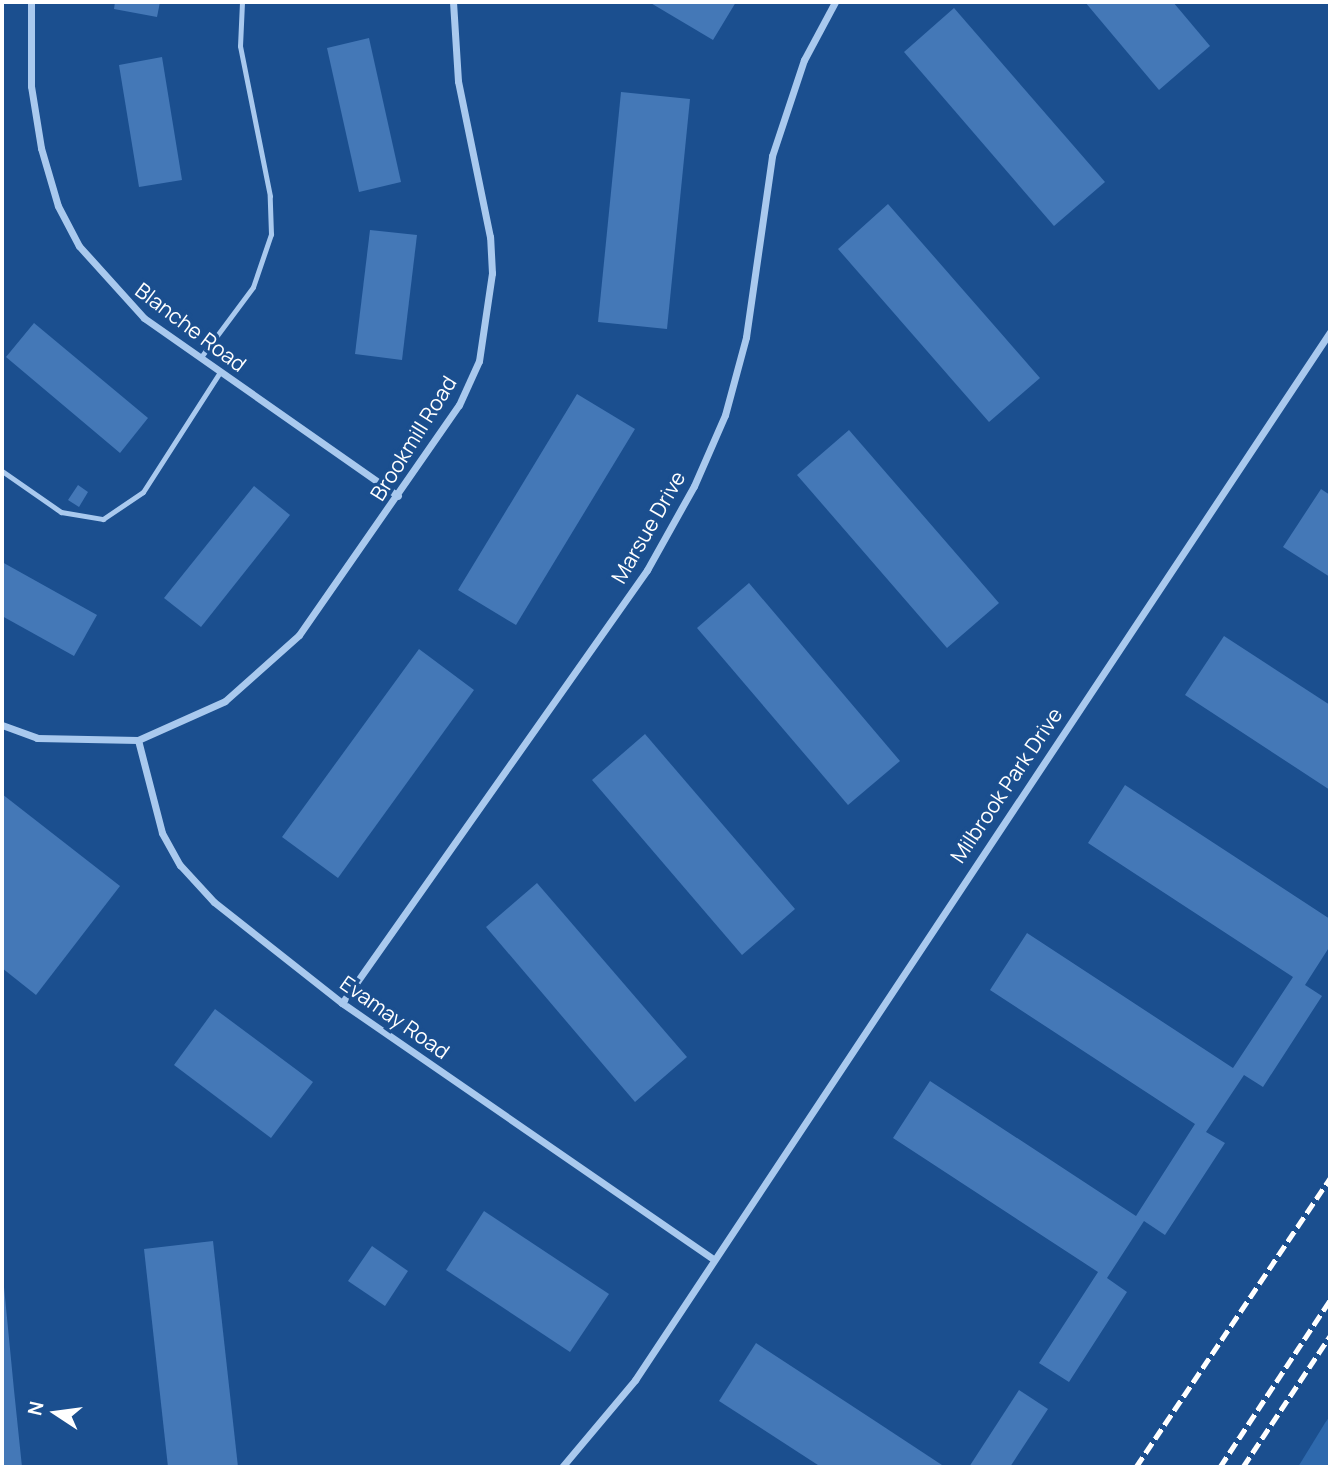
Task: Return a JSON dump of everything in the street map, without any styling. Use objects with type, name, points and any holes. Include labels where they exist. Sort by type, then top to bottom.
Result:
[{"type":"street","name":"Blanche Road","points":[[31,2],[32,86],[58,206],[79,246],[110,286],[144,318],[398,496]]},
{"type":"street","name":"Brookmill Road","points":[[138,740],[188,722],[261,674],[299,635],[459,405],[479,361],[490,313],[491,237],[458,81],[453,2]]},
{"type":"street","name":"Marsue Drive","points":[[342,1003],[647,570],[694,486],[725,415],[746,337],[772,156],[804,60],[835,2]]},
{"type":"street","name":"Milbrook Park Drive","points":[[562,1467],[635,1380],[712,1258],[1330,332]]},
{"type":"street","points":[[4,729],[37,738],[138,740]]},
{"type":"street","name":"Evamay Road","points":[[138,740],[162,832],[180,865],[214,902],[342,1003],[712,1258]]},
{"type":"lane","points":[[201,357],[253,287],[271,234],[270,196],[242,58],[242,2]]},
{"type":"lane","points":[[2,471],[61,512],[103,519],[143,492],[220,372]]},
{"type":"shaded area","points":[[1330,1416],[1330,1467],[1298,1467],[1325,1423]]},
{"type":"building","points":[[115,2],[160,2],[157,17],[114,9]]},
{"type":"building","points":[[649,2],[736,2],[713,40]]},
{"type":"building","points":[[1085,2],[1173,2],[1210,46],[1159,90]]},
{"type":"building","points":[[954,8],[1105,182],[1054,226],[904,52]]},
{"type":"building","points":[[369,38],[401,182],[359,192],[327,48]]},
{"type":"building","points":[[162,57],[182,180],[139,187],[119,65]]},
{"type":"building","points":[[621,92],[690,99],[667,329],[598,322]]},
{"type":"building","points":[[888,204],[1040,378],[989,422],[838,249]]},
{"type":"building","points":[[370,230],[417,235],[402,360],[355,354]]},
{"type":"building","points":[[34,323],[148,418],[120,453],[6,357]]},
{"type":"building","points":[[577,394],[635,429],[516,625],[458,590]]},
{"type":"building","points":[[849,430],[999,603],[947,648],[797,475]]},
{"type":"building","points":[[78,485],[88,492],[79,507],[68,500]]},
{"type":"building","points":[[254,486],[290,515],[201,627],[164,598]]},
{"type":"building","points":[[1321,489],[1330,495],[1330,577],[1283,547]]},
{"type":"building","points":[[2,562],[97,615],[74,656],[2,616]]},
{"type":"building","points":[[749,583],[900,761],[848,805],[697,628]]},
{"type":"building","points":[[1224,636],[1330,705],[1330,790],[1185,695]]},
{"type":"building","points":[[419,649],[474,690],[338,878],[282,837]]},
{"type":"building","points":[[645,734],[795,909],[742,955],[592,780]]},
{"type":"building","points":[[1125,785],[1330,919],[1330,946],[1305,985],[1322,996],[1263,1087],[1244,1075],[1206,1132],[1225,1143],[1165,1235],[1144,1221],[1107,1278],[1127,1292],[1069,1382],[1039,1363],[1098,1272],[893,1138],[930,1081],[1136,1216],[1195,1124],[990,990],[1027,933],[1233,1068],[1293,977],[1088,843]]},
{"type":"building","points":[[2,794],[120,886],[36,995],[2,968]]},
{"type":"building","points":[[537,883],[687,1057],[635,1102],[486,927]]},
{"type":"building","points":[[215,1009],[313,1082],[271,1138],[174,1065]]},
{"type":"building","points":[[484,1211],[609,1294],[570,1352],[446,1270]]},
{"type":"building","points":[[213,1241],[238,1467],[168,1467],[144,1249]]},
{"type":"building","points":[[372,1246],[408,1271],[385,1306],[348,1281]]},
{"type":"building","points":[[4,1287],[14,1390],[22,1467],[2,1467]]},
{"type":"building","points":[[756,1343],[945,1467],[821,1467],[719,1401]]},
{"type":"building","points":[[1019,1390],[1048,1409],[1010,1467],[969,1467]]},
{"type":"railway","points":[[1136,1467],[1330,1178]]},
{"type":"railway","points":[[1220,1467],[1330,1300]]},
{"type":"railway","points":[[1243,1467],[1330,1336]]}]
